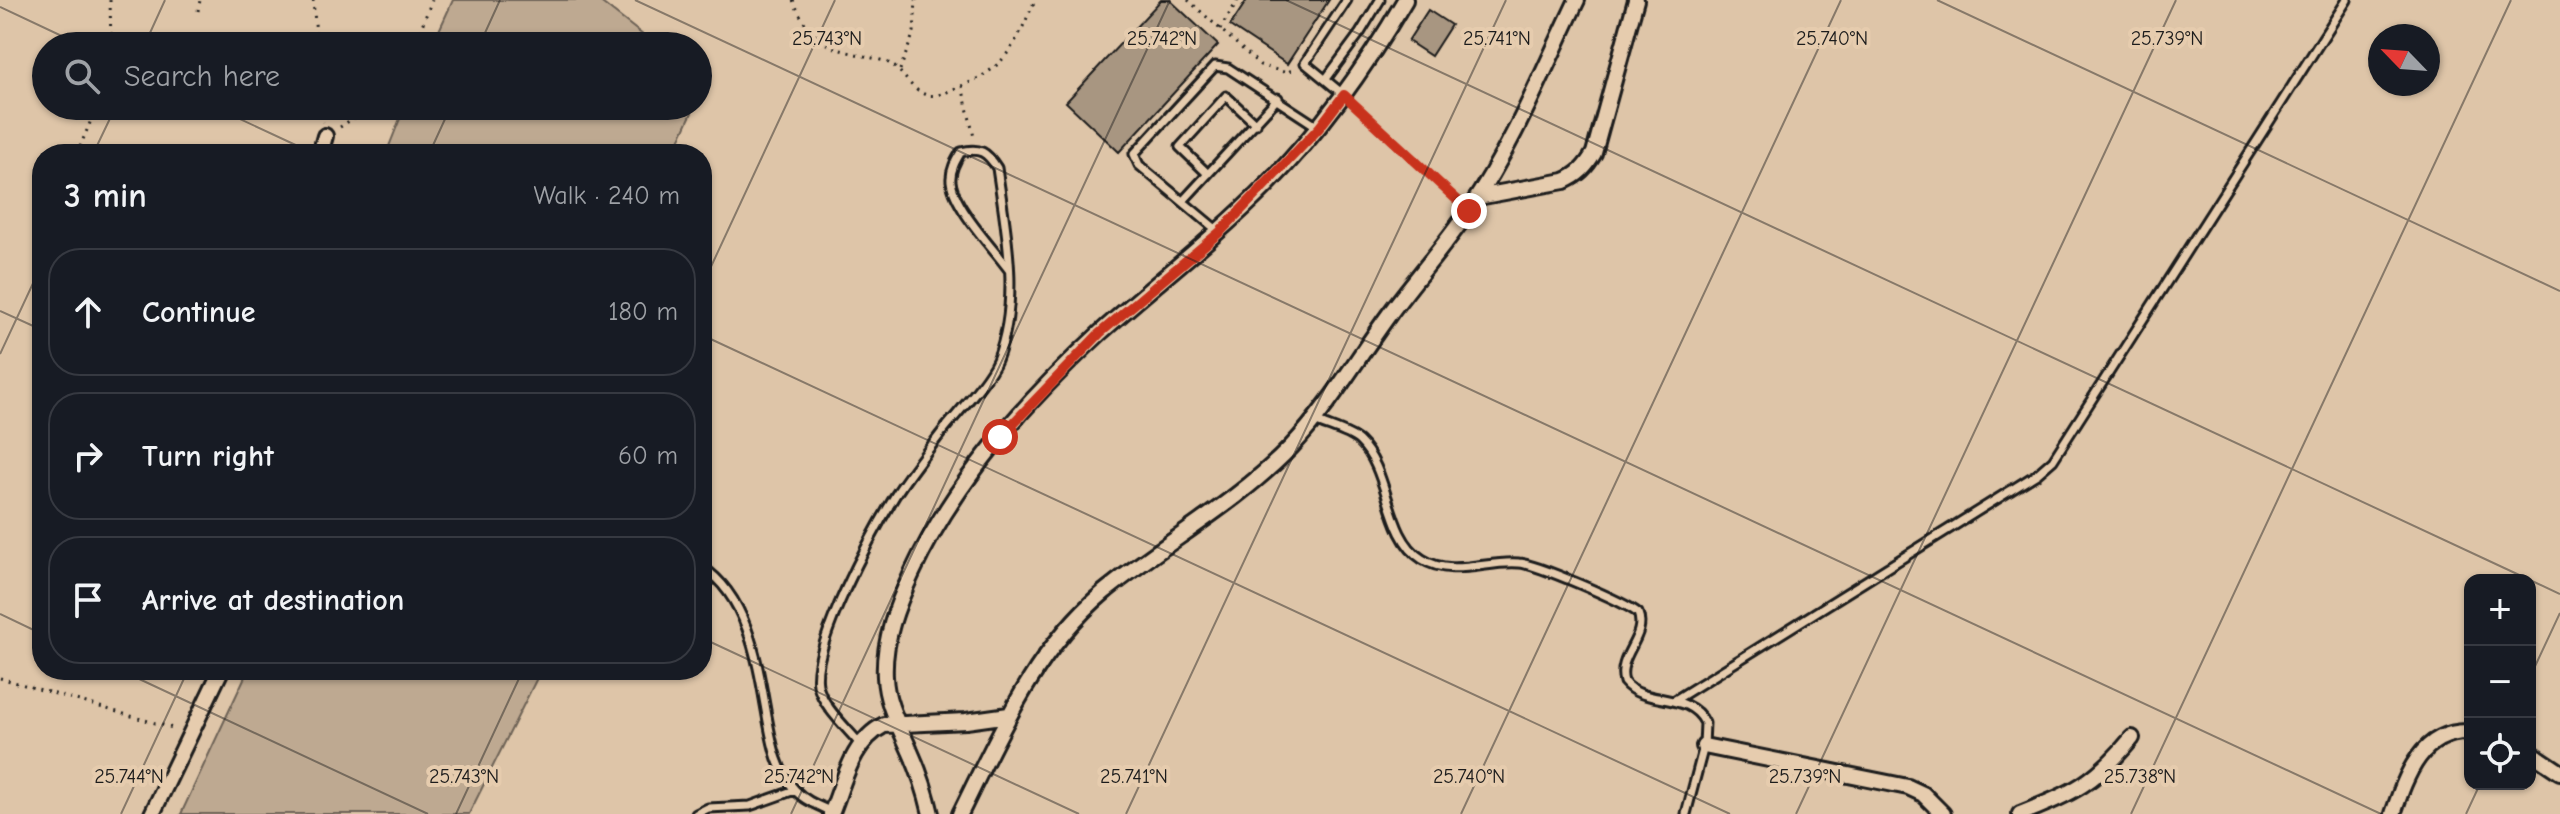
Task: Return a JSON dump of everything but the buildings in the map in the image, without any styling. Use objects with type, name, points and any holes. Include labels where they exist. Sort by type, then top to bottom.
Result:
[{"type":"street","points":[[931,814],[919,775],[897,724],[885,678],[890,632],[920,555],[965,483],[1000,437],[1081,352],[1220,232],[1319,128],[1377,47],[1405,0]]},
{"type":"street","points":[[960,814],[1009,715],[1043,659],[1069,627],[1103,593],[1259,476],[1315,421],[1389,314],[1478,197],[1523,115],[1577,0]]},
{"type":"street","points":[[1478,197],[1564,181],[1574,177],[1589,162],[1636,0]]},
{"type":"street","points":[[323,144],[325,136]]},
{"type":"street","points":[[152,814],[216,680]]},
{"type":"street","points":[[832,813],[860,744],[875,729],[884,725],[966,721],[1009,715]]},
{"type":"street","points":[[2393,814],[2408,771],[2416,758],[2439,738],[2464,732]]},
{"type":"street","points":[[2020,814],[2085,786],[2132,738]]},
{"type":"street","points":[[1704,746],[1908,787],[1923,794],[1943,814]]},
{"type":"street","points":[[2536,756],[2560,772]]},
{"type":"lane","points":[[1344,95],[1305,63],[1347,0]]},
{"type":"lane","points":[[1326,79],[1380,0]]},
{"type":"lane","points":[[1675,700],[2037,474],[2053,460],[2347,0]]},
{"type":"lane","points":[[1220,232],[1139,165],[1134,154],[1215,66],[1228,68],[1278,98],[1319,128]]},
{"type":"lane","points":[[1208,174],[1180,147],[1226,96],[1256,124]]},
{"type":"lane","points":[[1183,201],[1278,98]]},
{"type":"lane","points":[[860,744],[827,704],[818,686],[818,665],[825,638],[862,558],[896,495],[995,363],[1009,323],[1009,270],[997,168],[989,154],[977,148],[961,152],[953,164],[951,181],[960,203],[1009,270]]},
{"type":"lane","points":[[1315,421],[1358,440],[1373,459],[1403,539],[1421,559],[1447,569],[1503,563],[1527,564],[1634,610],[1640,617],[1640,627],[1622,666],[1624,682],[1635,693],[1675,700],[1702,716],[1706,732],[1704,746],[1686,814]]},
{"type":"lane","points":[[712,576],[728,591],[741,617],[754,658],[778,763],[795,790],[808,801],[832,813]]},
{"type":"lane","points":[[696,814],[708,808],[750,806],[795,790]]},
{"type":"path","points":[[110,0],[111,32]]},
{"type":"path","points":[[198,11],[200,0]]},
{"type":"path","points":[[313,0],[316,32]]},
{"type":"path","points":[[419,32],[432,0]]},
{"type":"path","points":[[793,0],[800,17],[820,42],[843,52],[891,64],[918,91],[936,96],[988,73],[1009,55],[1035,0]]},
{"type":"path","points":[[900,70],[914,32],[916,0]]},
{"type":"path","points":[[1188,0],[1260,65],[1287,73],[1305,63]]},
{"type":"path","points":[[1220,29],[1238,0]]},
{"type":"path","points":[[962,86],[977,148]]},
{"type":"path","points":[[1344,95],[1469,211]]},
{"type":"path","points":[[81,144],[91,120]]},
{"type":"path","points":[[323,120],[325,136],[350,120]]},
{"type":"path","points":[[0,678],[191,733]]},
{"type":"shaded area","points":[[453,0],[598,0],[639,32],[438,32]]},
{"type":"shaded area","points":[[399,120],[689,120],[678,144],[390,144]]},
{"type":"shaded area","points":[[243,680],[536,680],[469,814],[181,814]]},
{"type":"route","points":[[1000,437],[1100,333],[1220,232],[1319,128],[1344,95],[1469,211]]}]
